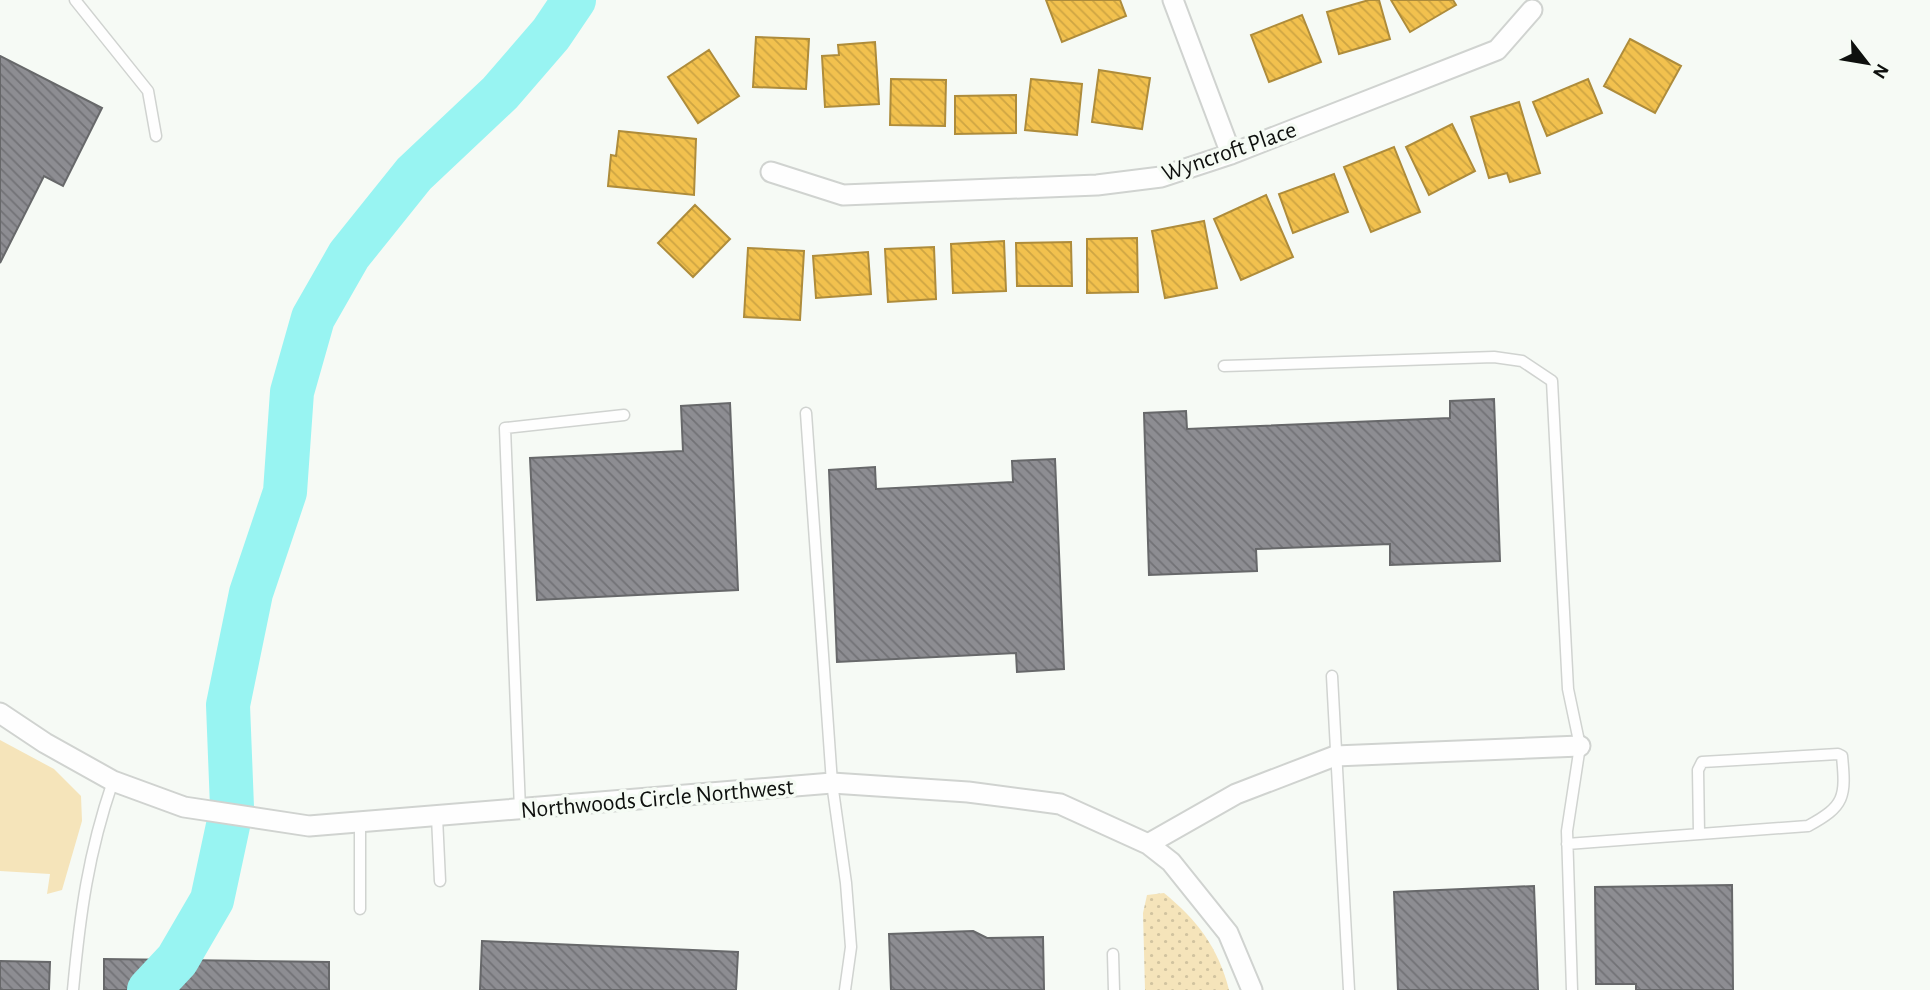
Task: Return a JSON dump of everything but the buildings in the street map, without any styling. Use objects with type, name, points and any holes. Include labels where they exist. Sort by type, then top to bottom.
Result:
[{"type":"street","points":[[1173,0],[1231,154]]},
{"type":"street","name":"Wyncroft Place","points":[[771,172],[843,195],[1097,186],[1161,177],[1231,154],[1497,50],[1532,10]]},
{"type":"street","name":"Northwoods Circle Northwest","points":[[0,713],[113,781],[184,807],[309,825],[520,811],[772,786],[832,783],[968,792],[1060,804],[1148,844],[1171,862],[1228,933],[1252,990]]},
{"type":"street","points":[[1148,844],[1236,794],[1335,756],[1580,746]]},
{"type":"lane","points":[[75,0],[148,91],[156,136]]},
{"type":"lane","points":[[1224,366],[1494,357],[1522,361],[1552,382],[1568,689],[1580,746],[1567,844],[1572,990]]},
{"type":"lane","points":[[806,413],[832,783],[846,883],[851,947],[845,990]]},
{"type":"lane","points":[[520,811],[505,428],[624,415]]},
{"type":"lane","points":[[1332,676],[1349,990]]},
{"type":"lane","points":[[1567,844],[1808,826],[1833,812],[1845,786],[1842,756],[1838,754],[1702,762],[1698,770],[1699,833]]},
{"type":"lane","points":[[73,990],[80,906],[93,839],[113,781]]},
{"type":"lane","points":[[437,817],[440,881]]},
{"type":"lane","points":[[359,909],[360,822]]},
{"type":"lane","points":[[1113,954],[1114,990]]},
{"type":"shaded area","points":[[0,740],[54,769],[81,796],[82,821],[62,890],[47,894],[50,874],[0,871]]},
{"type":"shaded area","points":[[1164,893],[1187,913],[1205,935],[1219,960],[1229,990],[1145,990],[1143,913],[1147,895]]},
{"type":"waterway","points":[[149,990],[177,960],[212,900],[232,807],[228,705],[251,593],[285,492],[292,392],[313,318],[349,255],[414,174],[500,93],[551,34],[574,0]]}]
